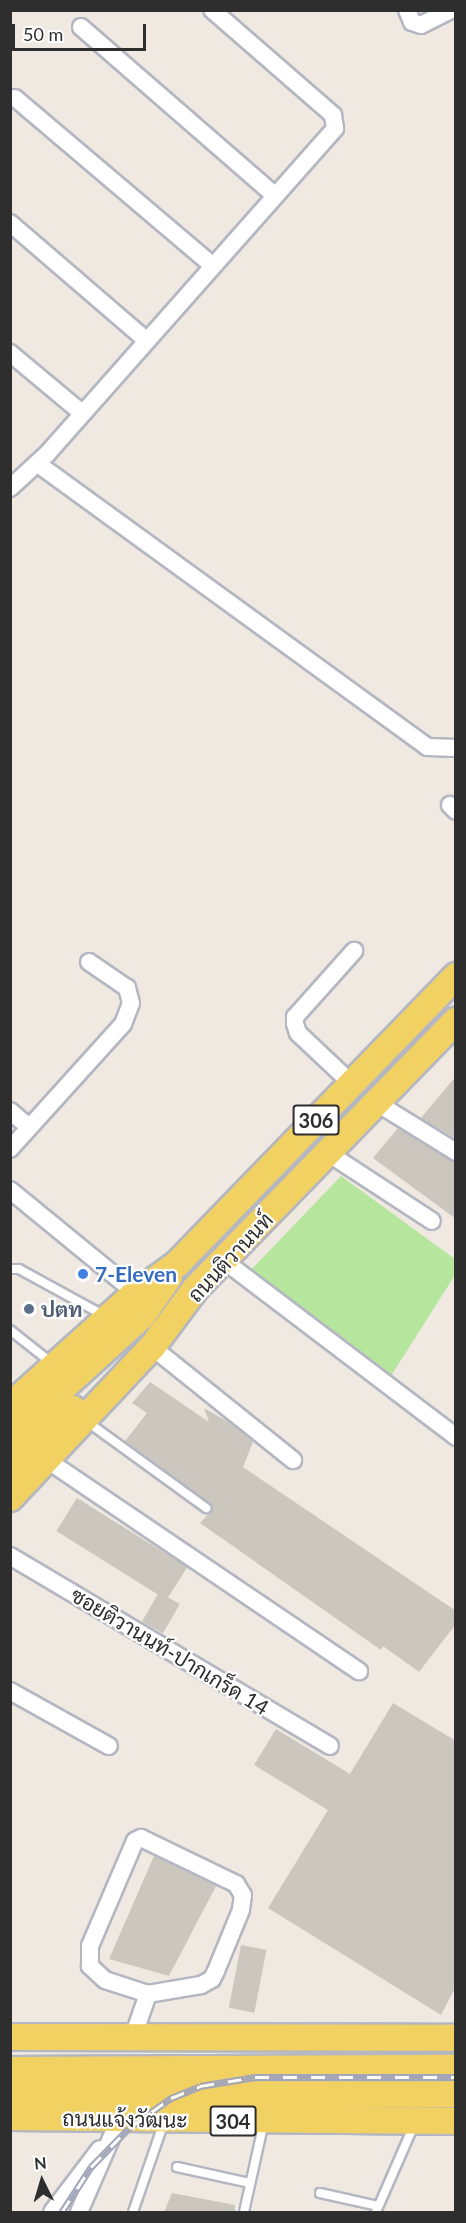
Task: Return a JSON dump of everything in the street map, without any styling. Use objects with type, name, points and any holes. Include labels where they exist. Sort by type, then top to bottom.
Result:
[{"type":"main road","name":"ถนนติวานนท์","points":[[10,1406],[136,1293],[177,1264],[456,976]]},
{"type":"main road","name":"ถนนติวานนท์","points":[[10,1498],[176,1320],[196,1288],[456,1021]]},
{"type":"main road","name":"306","points":[[10,1436],[142,1316],[177,1264]]},
{"type":"main road","name":"306","points":[[10,1469],[165,1313],[196,1288]]},
{"type":"main road","points":[[10,2037],[456,2038]]},
{"type":"main road","points":[[10,2070],[456,2068]]},
{"type":"main road","name":"ถนนแจ้งวัฒนะ","points":[[10,2095],[456,2094]]},
{"type":"main road","name":"ถนนแจ้งวัฒนะ","points":[[10,2117],[115,2129],[164,2120],[456,2121]]},
{"type":"street","points":[[11,487],[38,464],[273,194],[335,128],[336,121],[212,10]]},
{"type":"street","points":[[407,10],[412,22],[421,25],[450,10]]},
{"type":"street","points":[[81,27],[273,194]]},
{"type":"street","points":[[15,98],[212,265]]},
{"type":"street","points":[[10,223],[146,340]]},
{"type":"street","points":[[10,353],[82,413]]},
{"type":"street","points":[[38,464],[427,747],[456,748]]},
{"type":"street","points":[[351,1083],[298,1033],[295,1017],[354,951]]},
{"type":"street","points":[[10,1149],[28,1126],[123,1024],[131,1003],[127,988],[89,962]]},
{"type":"street","points":[[377,1103],[456,1152]]},
{"type":"street","points":[[10,1111],[28,1126]]},
{"type":"street","points":[[328,1153],[432,1221]]},
{"type":"street","points":[[10,1190],[136,1293]]},
{"type":"street","points":[[224,1260],[456,1437]]},
{"type":"street","points":[[152,1347],[293,1460]]},
{"type":"street","points":[[47,1460],[359,1671]]},
{"type":"street","name":"ซอยติวานนท์-ปากเกร็ด 14","points":[[10,1556],[330,1746]]},
{"type":"street","points":[[10,1691],[109,1746]]},
{"type":"street","points":[[141,1838],[236,1884],[243,1895],[241,1910],[212,1979],[148,1994],[105,1980],[90,1966],[89,1955],[135,1841],[141,1838]]},
{"type":"street","points":[[133,2037],[148,1994]]},
{"type":"street","points":[[52,2212],[65,2191],[115,2129]]},
{"type":"street","points":[[79,2212],[115,2129]]},
{"type":"lane","points":[[10,1269],[19,1269],[110,1318]]},
{"type":"lane","points":[[10,1330],[55,1365]]},
{"type":"lane","points":[[85,1420],[206,1508]]},
{"type":"lane","points":[[133,2212],[164,2120]]},
{"type":"lane","points":[[320,2193],[377,2209],[415,2121]]},
{"type":"lane","points":[[244,2212],[264,2122]]},
{"type":"lane","points":[[177,2167],[250,2182]]},
{"type":"green space","points":[[341,1176],[455,1259],[455,1275],[389,1379],[246,1275]]},
{"type":"building","points":[[456,1076],[456,1139],[421,1118]]},
{"type":"building","points":[[398,1128],[456,1162],[456,1219],[373,1158]]},
{"type":"building","points":[[150,1382],[209,1422],[204,1408],[230,1423],[253,1442],[243,1467],[456,1611],[456,1624],[419,1672],[383,1646],[381,1650],[200,1523],[211,1511],[210,1503],[125,1441],[147,1413],[132,1403]]},
{"type":"building","points":[[77,1498],[187,1567],[167,1600],[56,1531]]},
{"type":"building","points":[[159,1592],[180,1604],[163,1633],[142,1621]]},
{"type":"building","points":[[393,1703],[456,1741],[456,1986],[441,2015],[268,1908],[328,1810],[254,1765],[276,1729],[350,1774]]},
{"type":"building","points":[[154,1856],[216,1886],[169,1976],[109,1959]]},
{"type":"building","points":[[241,1945],[267,1950],[254,2013],[229,2008]]},
{"type":"building","points":[[172,2193],[235,2205],[235,2212],[164,2212]]},
{"type":"railway","points":[[62,2212],[91,2167],[129,2128],[171,2098],[200,2086],[255,2077],[456,2077]]},
{"type":"place","name":"7-Eleven","points":[[83,1274]]},
{"type":"place","name":"ปตท","points":[[29,1309]]}]
